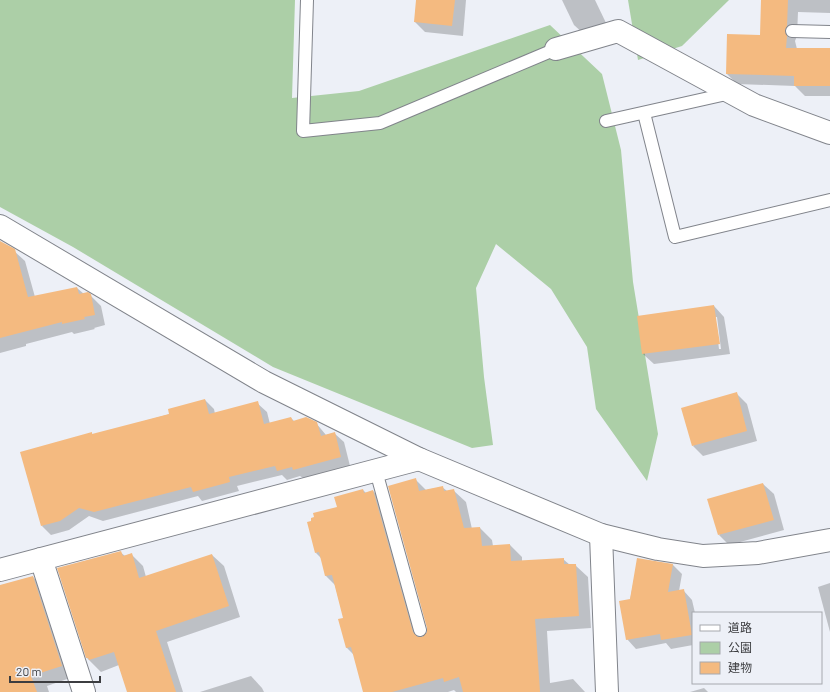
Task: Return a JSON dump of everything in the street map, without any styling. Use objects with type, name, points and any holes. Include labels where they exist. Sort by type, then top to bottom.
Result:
[{"type":"street","points":[[556,49],[618,31],[754,105],[830,133]]},
{"type":"street","points":[[0,226],[264,382],[419,459],[601,535],[658,549],[703,556],[758,553],[830,540]]},
{"type":"street","points":[[0,570],[419,459]]},
{"type":"street","points":[[601,535],[607,692]]},
{"type":"street","points":[[41,559],[84,692]]},
{"type":"lane","points":[[307,0],[303,131],[380,123],[556,49]]},
{"type":"lane","points":[[792,31],[830,32]]},
{"type":"lane","points":[[606,121],[732,93]]},
{"type":"lane","points":[[644,113],[675,237],[830,200]]},
{"type":"lane","points":[[376,471],[420,630]]},
{"type":"green space","points":[[0,0],[295,0],[292,98],[359,91],[550,25],[602,74],[621,150],[633,282],[658,434],[647,481],[596,409],[587,347],[551,289],[496,244],[476,288],[484,377],[493,445],[472,448],[273,367],[73,247],[0,207]]},
{"type":"green space","points":[[628,0],[729,0],[682,46],[638,60]]},
{"type":"building","points":[[416,0],[455,0],[452,26],[414,22]]},
{"type":"building","points":[[761,0],[788,0],[787,26],[785,30],[787,36],[786,48],[830,48],[830,86],[794,86],[794,76],[726,74],[727,34],[760,35]]},
{"type":"building","points":[[0,241],[15,249],[28,297],[77,287],[79,294],[88,292],[91,294],[95,315],[84,317],[85,319],[62,324],[62,322],[0,338]]},
{"type":"building","points":[[714,305],[720,344],[642,354],[637,316]]},
{"type":"building","points":[[737,392],[747,431],[692,446],[681,408]]},
{"type":"building","points":[[205,399],[209,414],[258,401],[264,424],[291,417],[293,421],[306,417],[317,422],[321,436],[335,432],[341,457],[293,470],[292,467],[277,471],[275,466],[229,477],[230,482],[193,492],[191,487],[94,512],[79,508],[60,521],[41,526],[20,452],[92,432],[92,434],[169,414],[168,409]]},
{"type":"building","points":[[416,478],[419,491],[443,486],[444,491],[454,489],[464,528],[480,527],[482,546],[510,544],[511,561],[564,558],[564,564],[576,564],[579,616],[535,619],[540,692],[463,692],[459,677],[444,682],[443,678],[392,692],[363,692],[351,647],[346,648],[338,619],[343,618],[332,575],[325,576],[319,552],[315,553],[307,522],[311,521],[311,518],[314,517],[313,513],[337,507],[334,497],[363,489],[364,493],[373,490],[413,632],[418,637],[422,637],[427,632],[427,628],[388,486]]},
{"type":"building","points":[[763,483],[774,520],[718,535],[707,499]]},
{"type":"building","points":[[121,551],[123,556],[132,553],[139,578],[212,554],[229,606],[156,631],[176,692],[127,692],[114,652],[89,660],[86,658],[57,568]]},
{"type":"building","points":[[637,558],[673,564],[668,592],[684,589],[692,635],[661,640],[660,634],[626,640],[619,601],[630,599]]},
{"type":"building","points":[[33,576],[62,666],[31,676],[37,692],[0,692],[0,585]]}]
